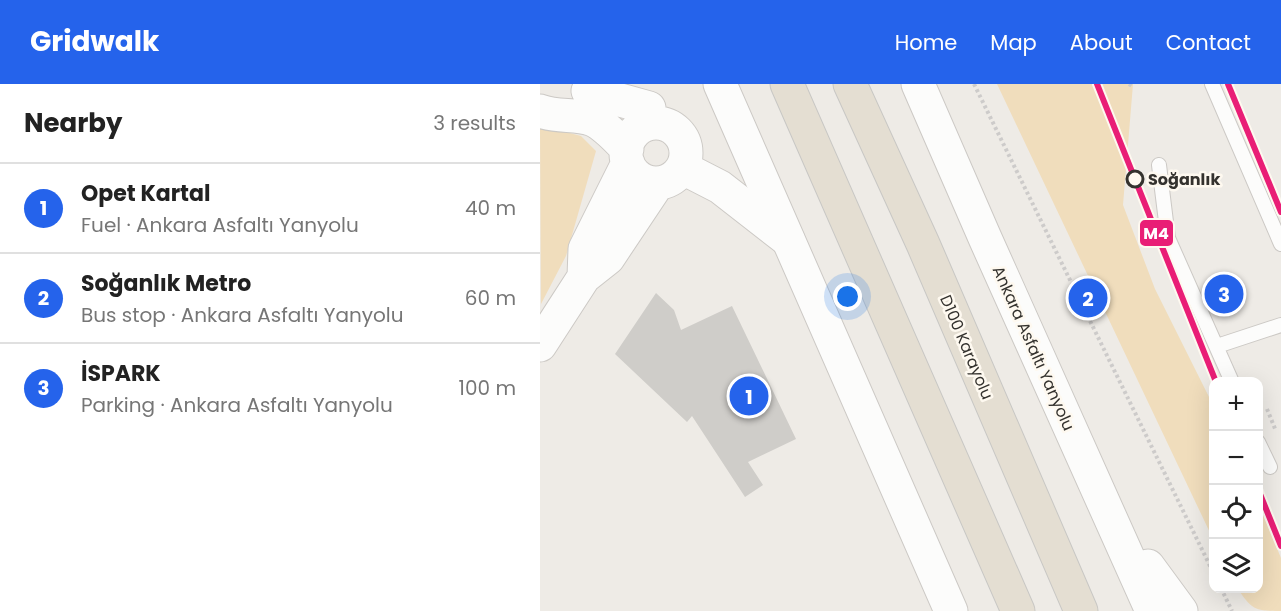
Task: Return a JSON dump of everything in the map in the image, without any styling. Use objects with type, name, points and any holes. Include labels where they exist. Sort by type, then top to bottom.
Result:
[{"type":"highway","points":[[788,84],[1018,611]]},
{"type":"highway","name":"D100 Karayolu","points":[[850,84],[923,244],[1081,611]]},
{"type":"main road","points":[[720,84],[951,611]]},
{"type":"main road","name":"Ankara Asfaltı Yanyolu","points":[[918,84],[1152,611]]},
{"type":"main road","points":[[540,95],[594,87],[651,105],[659,123],[677,131],[686,149],[671,176],[608,258],[584,277],[540,345]]},
{"type":"main road","points":[[584,277],[585,249],[613,195],[633,134],[640,128],[651,105]]},
{"type":"main road","points":[[540,111],[592,120],[609,132],[627,156],[633,171],[640,178],[671,176],[720,187],[788,240]]},
{"type":"main road","points":[[1107,509],[1181,611]]},
{"type":"lane","points":[[1212,84],[1281,244]]},
{"type":"lane","points":[[1159,165],[1168,238],[1230,377]]},
{"type":"lane","points":[[1216,346],[1281,325]]},
{"type":"lane","points":[[1263,452],[1270,467]]},
{"type":"path","points":[[974,84],[1209,564]]},
{"type":"path","points":[[1267,409],[1277,435]]},
{"type":"path","points":[[1223,593],[1232,611]]},
{"type":"shaded area","points":[[997,84],[1133,84],[1123,205],[1155,289],[1209,397],[1209,531]]},
{"type":"shaded area","points":[[540,128],[551,128],[581,136],[596,151],[566,256],[541,304]]},
{"type":"shaded area","points":[[1263,515],[1281,558],[1281,611],[1260,610],[1247,601],[1241,593],[1263,593]]},
{"type":"building","points":[[656,293],[674,310],[681,330],[732,306],[796,439],[748,462],[763,485],[745,497],[692,416],[687,422],[615,354]]},
{"type":"transit line","name":"M4","points":[[1097,84],[1214,377]]},
{"type":"transit line","name":"M4","points":[[1228,84],[1281,212]]},
{"type":"transit line","name":"M4","points":[[1263,501],[1281,546]]},
{"type":"place","name":"Soğanlık","points":[[1135,179]]},
{"type":"place","name":"İSPARK","points":[[1224,294]]},
{"type":"place","name":"Soğanlık Metro","points":[[1088,298]]},
{"type":"place","name":"Opet Kartal","points":[[749,396]]}]
